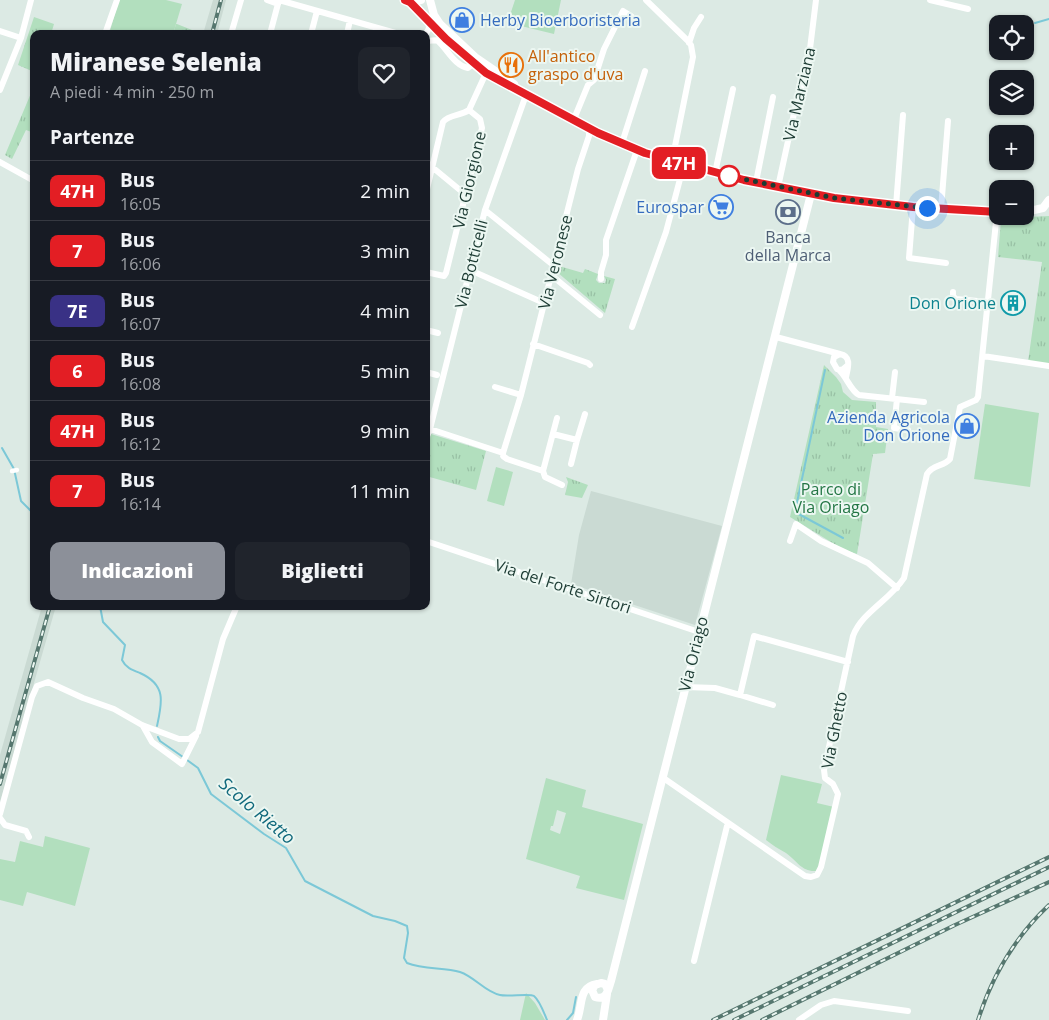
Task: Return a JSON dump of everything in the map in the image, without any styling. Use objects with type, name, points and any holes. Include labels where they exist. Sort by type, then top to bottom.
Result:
[{"type":"street","points":[[0,90],[21,38],[31,0]]},
{"type":"street","points":[[107,30],[117,0]]},
{"type":"street","points":[[233,30],[240,0]]},
{"type":"street","points":[[267,0],[279,1],[379,30]]},
{"type":"street","points":[[408,1],[421,0]]},
{"type":"street","points":[[430,0],[435,21],[441,33]]},
{"type":"street","points":[[646,0],[690,43],[694,57],[672,161]]},
{"type":"street","name":"Via Marziana","points":[[778,187],[795,109],[808,65],[816,0]]},
{"type":"street","points":[[930,0],[968,9]]},
{"type":"street","points":[[271,30],[279,1]]},
{"type":"street","points":[[408,1],[452,43],[475,60],[589,128],[637,150],[715,173],[811,194],[896,206],[989,212]]},
{"type":"street","points":[[433,10],[440,24],[486,73],[545,103]]},
{"type":"street","points":[[312,30],[316,11]]},
{"type":"street","points":[[574,119],[588,85],[594,80],[604,49],[623,11],[631,16]]},
{"type":"street","points":[[690,43],[694,28],[701,17]]},
{"type":"street","points":[[428,19],[428,30]]},
{"type":"street","points":[[348,30],[350,20]]},
{"type":"street","points":[[0,31],[21,38]]},
{"type":"street","points":[[436,41],[441,33]]},
{"type":"street","points":[[430,41],[444,40],[452,43]]},
{"type":"street","points":[[436,41],[462,66],[468,68],[475,60]]},
{"type":"street","points":[[486,73],[488,71],[498,77],[503,77]]},
{"type":"street","points":[[622,143],[645,71]]},
{"type":"street","name":"Via Giorgione","points":[[430,273],[441,276],[446,275],[482,128],[480,119],[469,110],[486,73]]},
{"type":"street","points":[[715,173],[733,89]]},
{"type":"street","name":"Via Botticelli","points":[[430,423],[485,210],[526,95]]},
{"type":"street","points":[[756,182],[773,97]]},
{"type":"street","points":[[430,178],[445,119],[469,110]]},
{"type":"street","points":[[896,206],[903,115]]},
{"type":"street","points":[[941,209],[948,121]]},
{"type":"street","name":"Via Veronese","points":[[504,453],[521,395],[578,169],[589,136],[589,128]]},
{"type":"street","points":[[600,279],[606,255],[606,240],[637,150]]},
{"type":"street","points":[[0,162],[30,179]]},
{"type":"street","points":[[632,327],[666,232],[684,164]]},
{"type":"street","points":[[430,165],[466,195]]},
{"type":"street","name":"Via Oriago","points":[[603,1020],[613,970],[684,687],[776,337],[811,194]]},
{"type":"street","points":[[1034,210],[1048,206]]},
{"type":"street","points":[[913,207],[909,258],[946,263]]},
{"type":"street","points":[[485,210],[554,265]]},
{"type":"street","name":"Via Ghetto","points":[[662,778],[804,876],[811,877],[817,875],[821,867],[838,794],[833,784],[825,778],[824,770],[854,636],[859,624],[897,588],[904,578],[927,474],[933,467],[950,460],[960,407],[978,398],[996,225]]},
{"type":"street","points":[[470,270],[544,303]]},
{"type":"street","points":[[551,275],[600,315]]},
{"type":"street","points":[[953,292],[953,296],[956,299],[988,302]]},
{"type":"street","points":[[430,331],[438,333]]},
{"type":"street","points":[[776,337],[844,354],[848,358],[846,377]]},
{"type":"street","points":[[533,344],[590,365]]},
{"type":"street","points":[[819,348],[829,355],[835,367],[846,377],[857,394],[924,402]]},
{"type":"street","points":[[833,362],[834,357],[840,354]]},
{"type":"street","points":[[983,356],[1049,366]]},
{"type":"street","points":[[839,370],[844,369],[848,365]]},
{"type":"street","points":[[895,372],[894,428],[908,430]]},
{"type":"street","points":[[430,373],[437,375]]},
{"type":"street","points":[[495,387],[521,395]]},
{"type":"street","points":[[571,464],[585,414]]},
{"type":"street","points":[[557,418],[543,471],[544,477],[562,484]]},
{"type":"street","points":[[430,432],[504,453],[507,459],[543,471]]},
{"type":"street","points":[[554,434],[577,440]]},
{"type":"street","points":[[790,540],[796,524],[821,541],[868,563],[897,588]]},
{"type":"street","name":"Via del Forte Sirtori","points":[[430,542],[699,632]]},
{"type":"street","points":[[142,725],[152,742],[184,760],[198,732],[223,639],[235,610]]},
{"type":"street","points":[[740,695],[754,636],[848,662]]},
{"type":"street","points":[[29,837],[26,831],[5,825],[0,816],[32,697],[35,689],[40,684],[52,683],[83,698],[114,709],[142,725],[185,740],[194,737],[198,732]]},
{"type":"street","points":[[684,687],[715,688],[773,705]]},
{"type":"street","points":[[694,960],[729,824]]},
{"type":"street","name":"Via Oriago","points":[[604,1008],[592,990],[604,981],[613,970]]},
{"type":"street","points":[[577,1020],[582,1006],[584,991],[588,986],[599,983],[605,984],[608,991],[604,997],[589,1000],[582,1006]]},
{"type":"street","points":[[799,1020],[821,1005],[834,1000],[908,1011]]},
{"type":"shaded area","points":[[213,0],[226,0],[218,30],[204,30]]},
{"type":"shaded area","points":[[591,491],[722,526],[695,625],[571,584],[579,535]]},
{"type":"shaded area","points":[[41,610],[55,610],[0,802],[0,755]]},
{"type":"green space","points":[[119,0],[166,0],[182,4],[174,30],[110,30]]},
{"type":"green space","points":[[515,0],[561,0],[554,34],[517,25],[518,20],[509,18]]},
{"type":"green space","points":[[34,17],[54,24],[52,30],[30,30],[30,70],[18,65]]},
{"type":"green space","points":[[177,24],[192,30],[174,30]]},
{"type":"green space","points":[[30,96],[30,132],[26,130],[12,159],[5,155]]},
{"type":"green space","points":[[1049,216],[1049,367],[1028,362],[1042,262],[998,257],[1001,225],[1034,225],[1034,217]]},
{"type":"green space","points":[[559,266],[583,273],[585,269],[598,274],[596,280],[599,283],[605,283],[604,276],[615,279],[605,313],[557,272]]},
{"type":"green space","name":"Parco di Via Oriago","points":[[824,365],[841,384],[843,392],[852,400],[876,402],[876,427],[888,429],[885,453],[873,454],[857,554],[844,550],[790,517]]},
{"type":"green space","points":[[985,404],[1039,413],[1030,487],[974,479]]},
{"type":"green space","points":[[431,434],[486,451],[476,490],[430,477]]},
{"type":"green space","points":[[496,467],[513,472],[504,506],[487,501]]},
{"type":"green space","points":[[566,477],[588,485],[582,498],[565,495],[568,482]]},
{"type":"green space","points":[[781,775],[822,784],[817,803],[834,807],[820,866],[816,871],[803,868],[786,853],[766,840]]},
{"type":"green space","points":[[546,778],[586,790],[582,807],[643,824],[624,900],[576,888],[580,876],[526,859]],"holes":[[[557,810],[566,813],[560,834],[550,830],[551,826],[553,826]]]},
{"type":"green space","points":[[45,836],[90,848],[75,906],[27,892],[23,906],[0,900],[0,859],[15,862],[20,841],[43,847]]},
{"type":"green space","points":[[526,993],[535,1003],[545,1020],[520,1020]]},
{"type":"waterway","points":[[1035,23],[1049,19]]},
{"type":"waterway","points":[[825,370],[795,512],[843,538]]},
{"type":"waterway","name":"Scolo Rietto","points":[[2,448],[14,469],[21,501],[30,510]]},
{"type":"waterway","name":"Scolo Rietto","points":[[101,610],[103,622],[125,645],[122,660],[125,665],[149,678],[159,689],[161,702],[157,726]]},
{"type":"waterway","name":"Scolo Rietto","points":[[158,737],[160,741],[183,757]]},
{"type":"waterway","name":"Scolo Rietto","points":[[187,760],[198,768],[211,794],[286,848],[305,881],[373,916],[407,926],[408,933],[404,958],[407,963],[420,967],[460,972],[490,991],[500,995],[534,996],[547,1020]]},
{"type":"waterway","name":"Scolo Rietto","points":[[567,1020],[573,1013],[576,997]]},
{"type":"railway","points":[[213,30],[221,0]]},
{"type":"railway","points":[[0,784],[49,610]]},
{"type":"railway","points":[[713,1020],[1049,857]]},
{"type":"railway","points":[[734,1020],[1049,867]]},
{"type":"railway","points":[[762,1020],[955,925],[1049,882]]},
{"type":"railway","points":[[978,1020],[990,988],[1006,958],[1026,930],[1049,905]]},
{"type":"bus line","name":"47H","points":[[405,0],[410,2],[464,55],[500,82],[545,103],[598,133],[645,153],[744,180],[834,198],[876,204],[989,212]]},
{"type":"place","name":"Herby Bioerboristeria","points":[[462,20]]},
{"type":"place","name":"All'antico graspo d'uva","points":[[511,65]]},
{"type":"place","name":"Eurospar","points":[[721,207]]},
{"type":"place","name":"Banca della Marca","points":[[788,212]]},
{"type":"place","name":"Don Orione","points":[[1013,303]]},
{"type":"place","name":"Azienda Agricola Don Orione","points":[[967,426]]},
{"type":"route","points":[[729,176],[834,198],[927,208]]}]
